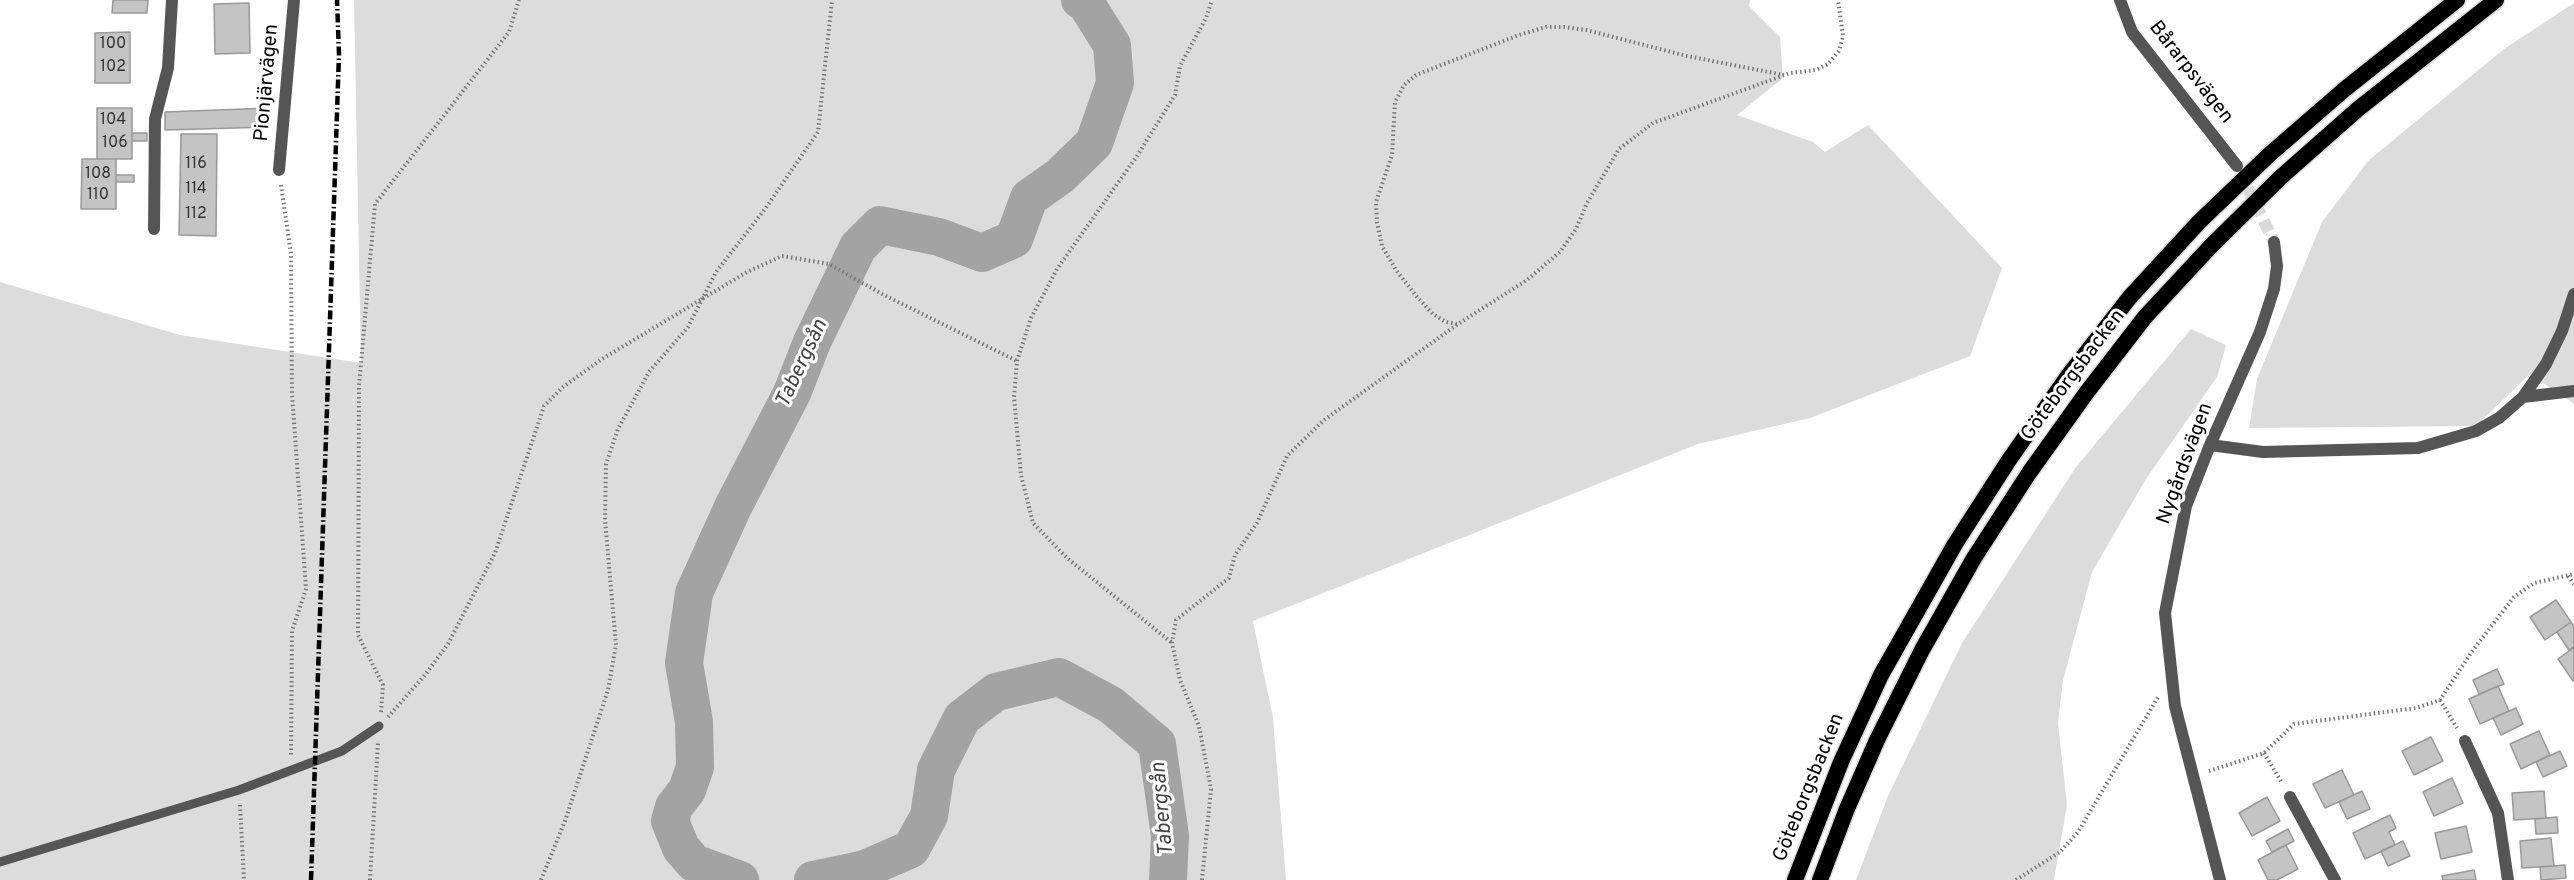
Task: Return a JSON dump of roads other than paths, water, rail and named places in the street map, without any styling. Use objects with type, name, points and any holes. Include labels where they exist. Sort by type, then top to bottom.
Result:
[{"type":"highway","name":"Göteborgsbacken","points":[[1795,880],[1841,762],[1881,675],[1955,544],[2009,460],[2068,376],[2130,297],[2230,192],[2345,89],[2457,0]]},
{"type":"highway","name":"Göteborgsbacken","points":[[1820,880],[1877,740],[1922,650],[1974,558],[2029,473],[2087,392],[2145,317],[2211,246],[2281,177],[2358,109],[2496,0]]},
{"type":"street","points":[[154,229],[154,119],[168,68],[172,0]]},
{"type":"street","name":"Pionjärvägen","points":[[279,170],[294,0]]},
{"type":"street","name":"Bårarpsvägen","points":[[2120,0],[2132,32],[2237,166]]},
{"type":"street","name":"Nygårdsvägen","points":[[2220,880],[2178,718],[2165,613],[2186,506],[2260,332],[2274,289],[2277,266],[2274,242]]},
{"type":"street","points":[[2210,445],[2263,452],[2418,448],[2476,431],[2499,418],[2523,397],[2554,348],[2574,294]]},
{"type":"street","points":[[2523,397],[2574,391]]},
{"type":"street","points":[[2466,741],[2498,813],[2508,880]]},
{"type":"street","points":[[2290,797],[2335,880]]},
{"type":"lane","points":[[0,862],[239,790],[342,751],[379,726]]},
{"type":"waterway","name":"Tabergsån","points":[[740,880],[694,863],[681,848],[670,821],[674,807],[687,790],[695,767],[694,722],[684,663],[694,593],[733,507],[792,393],[812,342],[858,247],[880,225],[939,237],[982,253],[1014,239],[1029,198],[1060,176],[1094,143],[1115,83],[1112,45],[1085,2],[1080,0]]},
{"type":"waterway","name":"Tabergsån","points":[[813,880],[865,869],[911,849],[929,816],[936,770],[962,718],[996,692],[1059,677],[1111,705],[1157,744],[1170,836],[1168,880]]},
{"type":"tunnel","points":[[2240,172],[2274,242]]},
{"type":"railway","points":[[311,880],[339,54],[337,0]]}]
